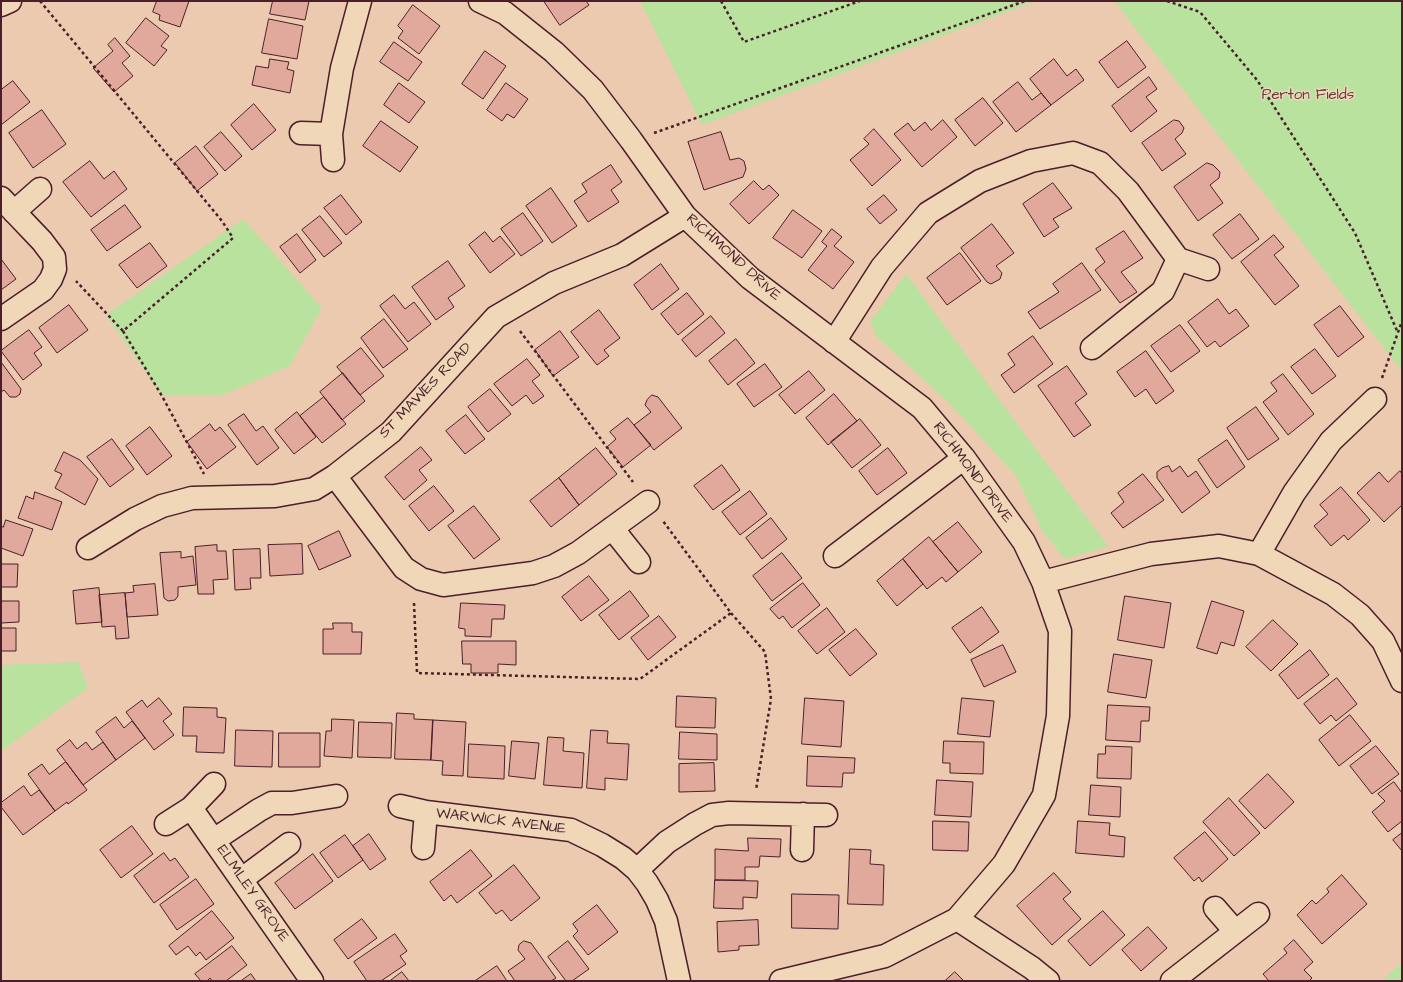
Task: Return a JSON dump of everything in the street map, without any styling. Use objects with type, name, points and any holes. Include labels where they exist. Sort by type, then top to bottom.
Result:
[{"type":"street","points":[[1,5],[10,1]]},
{"type":"street","points":[[333,160],[331,134],[342,68],[360,1]]},
{"type":"street","name":"RICHMOND DRIVE","points":[[480,1],[505,13],[554,52],[593,90],[631,140],[685,216],[750,278],[922,408],[964,458],[1024,542],[1043,582],[1060,631],[1058,716],[1044,795],[1004,864],[957,919],[885,956],[781,981]]},
{"type":"street","points":[[301,133],[331,134]]},
{"type":"street","points":[[834,342],[882,267],[928,213],[980,181],[1031,161],[1073,154],[1100,163],[1128,191],[1178,259],[1208,269]]},
{"type":"street","points":[[1,319],[43,290],[51,279],[55,269],[48,249],[8,205],[40,188]]},
{"type":"street","name":"ST MAWES ROAD","points":[[88,548],[135,519],[162,506],[192,498],[275,496],[314,489],[335,476],[391,432],[496,318],[554,283],[622,255],[685,216]]},
{"type":"street","points":[[1092,348],[1163,291],[1178,259]]},
{"type":"street","points":[[1259,554],[1294,493],[1331,441],[1375,399]]},
{"type":"street","points":[[835,556],[964,458]]},
{"type":"street","points":[[335,476],[404,568],[421,580],[443,585],[533,573],[554,566],[578,553],[648,502]]},
{"type":"street","points":[[612,528],[639,562]]},
{"type":"street","points":[[1043,582],[1151,554],[1219,546],[1259,554],[1333,594],[1360,615],[1383,641],[1402,681]]},
{"type":"street","points":[[166,824],[191,808],[214,784]]},
{"type":"street","points":[[214,840],[272,803],[292,803],[336,796]]},
{"type":"street","name":"WARWICK AVENUE","points":[[400,806],[426,812],[571,830],[608,848],[624,858],[637,870],[657,900],[666,921],[678,981]]},
{"type":"street","name":"ELMLEY GROVE","points":[[191,808],[312,981]]},
{"type":"street","name":"WARWICK AVENUE","points":[[423,848],[426,812]]},
{"type":"street","points":[[637,870],[667,842],[712,815],[729,813],[826,815]]},
{"type":"street","points":[[802,850],[803,814]]},
{"type":"street","points":[[242,879],[289,844]]},
{"type":"street","points":[[1215,908],[1235,931]]},
{"type":"street","points":[[1172,981],[1258,914]]},
{"type":"street","points":[[957,919],[1032,968],[1048,981]]},
{"type":"path","points":[[40,1],[234,238],[123,331]]},
{"type":"path","points":[[721,1],[744,42],[860,1]]},
{"type":"path","points":[[631,140],[1025,1]]},
{"type":"path","points":[[1167,1],[1200,12],[1257,80],[1355,233],[1398,333]]},
{"type":"path","points":[[48,249],[123,331],[162,396],[217,498]]},
{"type":"path","points":[[1375,399],[1402,321]]},
{"type":"path","points":[[732,613],[765,652],[771,699],[752,813]]},
{"type":"green space","points":[[640,1],[1036,1],[702,125]]},
{"type":"green space","name":"Perton Fields","points":[[1114,1],[1402,1],[1402,371]]},
{"type":"green space","points":[[243,219],[322,308],[290,366],[220,396],[162,396],[106,315]]},
{"type":"green space","points":[[906,274],[1108,546],[1065,559],[1043,532],[1016,476],[951,405],[876,336],[870,322]]},
{"type":"green space","points":[[78,662],[88,688],[1,751],[1,665]]},
{"type":"green space","points":[[1402,963],[1402,981],[1381,981]]},
{"type":"building","points":[[157,1],[189,1],[180,27],[159,20],[160,15],[153,12]]},
{"type":"building","points":[[273,1],[309,1],[305,20],[270,14]]},
{"type":"building","points":[[544,1],[586,1],[589,5],[560,25]]},
{"type":"building","points":[[413,5],[440,26],[419,54],[398,38],[403,31],[398,26]]},
{"type":"building","points":[[146,18],[169,36],[161,46],[167,50],[154,66],[126,43]]},
{"type":"building","points":[[269,19],[303,26],[297,59],[262,53]]},
{"type":"building","points":[[115,38],[130,56],[122,63],[133,76],[114,92],[93,68],[113,51],[108,45]]},
{"type":"building","points":[[1127,41],[1146,67],[1118,88],[1099,62]]},
{"type":"building","points":[[394,42],[422,62],[408,81],[380,62]]},
{"type":"building","points":[[485,51],[506,66],[483,99],[462,84]]},
{"type":"building","points":[[270,59],[289,62],[287,69],[294,71],[290,93],[252,85],[256,66],[268,68]]},
{"type":"building","points":[[1054,59],[1067,76],[1076,69],[1084,80],[1051,105],[1030,79]]},
{"type":"building","points":[[1149,77],[1157,89],[1146,97],[1157,111],[1131,132],[1112,106]]},
{"type":"building","points":[[13,81],[30,102],[1,125],[1,90]]},
{"type":"building","points":[[1018,82],[1032,100],[1041,93],[1051,105],[1016,132],[993,102]]},
{"type":"building","points":[[399,83],[425,102],[409,123],[384,105]]},
{"type":"building","points":[[506,83],[528,99],[514,118],[507,114],[502,121],[487,110]]},
{"type":"building","points":[[983,98],[1003,123],[975,146],[955,120]]},
{"type":"building","points":[[254,104],[276,130],[252,150],[231,125]]},
{"type":"building","points":[[42,110],[66,144],[33,168],[9,133]]},
{"type":"building","points":[[943,120],[957,137],[922,167],[894,134],[908,123],[914,131],[925,122],[931,130]]},
{"type":"building","points":[[1174,120],[1179,121],[1184,128],[1182,133],[1175,139],[1186,154],[1162,171],[1142,143]]},
{"type":"building","points":[[381,121],[418,147],[400,172],[363,146]]},
{"type":"building","points":[[874,129],[901,160],[872,186],[850,160],[869,144],[864,139]]},
{"type":"building","points":[[221,132],[242,156],[225,171],[204,147]]},
{"type":"building","points":[[721,132],[730,160],[739,158],[744,161],[746,169],[743,177],[704,190],[688,142]]},
{"type":"building","points":[[196,146],[218,174],[197,191],[175,163]]},
{"type":"building","points":[[90,161],[104,179],[114,171],[127,189],[91,217],[63,182]]},
{"type":"building","points":[[1207,163],[1213,165],[1220,172],[1219,178],[1210,185],[1223,203],[1198,221],[1174,187]]},
{"type":"building","points":[[611,165],[622,182],[611,190],[619,202],[588,222],[574,201],[587,192],[582,184]]},
{"type":"building","points":[[754,181],[763,190],[769,185],[779,195],[749,224],[730,204]]},
{"type":"building","points":[[1053,183],[1072,208],[1053,219],[1059,227],[1044,237],[1023,204]]},
{"type":"building","points":[[551,188],[577,226],[552,243],[526,206]]},
{"type":"building","points":[[341,195],[362,222],[346,235],[324,208]]},
{"type":"building","points":[[884,195],[897,210],[880,224],[867,209]]},
{"type":"building","points":[[125,205],[141,227],[107,251],[91,230]]},
{"type":"building","points":[[793,210],[822,231],[802,258],[773,238]]},
{"type":"building","points":[[523,213],[543,241],[521,256],[501,229]]},
{"type":"building","points":[[1240,214],[1259,239],[1232,259],[1213,235]]},
{"type":"building","points":[[320,216],[342,243],[324,257],[302,230]]},
{"type":"building","points":[[992,224],[1014,253],[996,266],[1002,273],[1000,279],[991,284],[987,282],[961,248]]},
{"type":"building","points":[[832,229],[842,237],[834,246],[854,262],[833,289],[808,270],[827,246],[822,242]]},
{"type":"building","points":[[1124,231],[1143,258],[1121,272],[1137,292],[1120,303],[1095,270],[1105,262],[1096,249]]},
{"type":"building","points":[[485,232],[493,242],[500,236],[515,254],[490,273],[469,245]]},
{"type":"building","points":[[297,234],[316,260],[300,273],[280,247]]},
{"type":"building","points":[[1274,235],[1284,247],[1274,255],[1299,286],[1275,305],[1241,262]]},
{"type":"building","points":[[150,243],[167,266],[137,288],[119,265]]},
{"type":"building","points":[[960,253],[981,281],[947,305],[927,278]]},
{"type":"building","points":[[1,259],[16,279],[1,290]]},
{"type":"building","points":[[448,261],[465,286],[448,298],[454,307],[436,320],[412,287]]},
{"type":"building","points":[[1082,263],[1101,290],[1040,329],[1028,312],[1059,292],[1053,284]]},
{"type":"building","points":[[661,264],[679,289],[652,310],[634,285]]},
{"type":"building","points":[[687,293],[704,314],[678,335],[661,314]]},
{"type":"building","points":[[394,295],[405,309],[414,302],[431,324],[408,342],[380,306]]},
{"type":"building","points":[[1218,299],[1229,314],[1236,309],[1249,326],[1220,347],[1215,341],[1207,347],[1188,322]]},
{"type":"building","points":[[69,305],[88,330],[57,353],[39,328]]},
{"type":"building","points":[[1340,306],[1364,337],[1338,357],[1314,325]]},
{"type":"building","points":[[599,310],[620,338],[604,350],[609,356],[597,365],[571,332]]},
{"type":"building","points":[[711,316],[725,333],[696,357],[682,340]]},
{"type":"building","points":[[384,319],[408,349],[383,368],[361,338]]},
{"type":"building","points":[[1180,325],[1200,351],[1171,372],[1151,346]]},
{"type":"building","points":[[29,330],[42,347],[34,353],[42,365],[23,380],[1,351]]},
{"type":"building","points":[[560,331],[579,357],[553,376],[535,350]]},
{"type":"building","points":[[1033,336],[1053,364],[1014,393],[1001,375],[1015,365],[1008,354]]},
{"type":"building","points":[[736,339],[755,363],[728,385],[709,361]]},
{"type":"building","points":[[361,348],[384,376],[360,395],[337,367]]},
{"type":"building","points":[[1315,349],[1336,376],[1312,394],[1291,367]]},
{"type":"building","points":[[1146,351],[1174,391],[1156,404],[1146,389],[1135,397],[1117,372]]},
{"type":"building","points":[[527,359],[540,375],[532,381],[544,396],[533,404],[526,395],[512,406],[494,384]]},
{"type":"building","points":[[1,362],[21,389],[20,394],[16,397],[10,397],[4,390],[1,392]]},
{"type":"building","points":[[765,364],[782,387],[754,407],[737,384]]},
{"type":"building","points":[[1067,366],[1087,394],[1075,403],[1091,425],[1074,437],[1038,386]]},
{"type":"building","points":[[809,371],[825,390],[795,414],[779,395]]},
{"type":"building","points":[[343,373],[365,401],[342,420],[320,392]]},
{"type":"building","points":[[1283,374],[1314,414],[1288,435],[1263,402],[1277,391],[1271,383]]},
{"type":"building","points":[[490,389],[511,414],[488,432],[468,407]]},
{"type":"building","points":[[834,394],[857,421],[828,445],[806,418]]},
{"type":"building","points":[[652,395],[658,397],[682,428],[654,450],[634,425],[651,412],[645,405],[647,400]]},
{"type":"building","points":[[324,397],[346,424],[322,443],[300,416]]},
{"type":"building","points":[[1256,407],[1279,439],[1248,460],[1227,428]]},
{"type":"building","points":[[297,412],[316,437],[294,454],[275,430]]},
{"type":"building","points":[[244,414],[256,431],[263,426],[279,448],[257,465],[228,425]]},
{"type":"building","points":[[466,415],[485,439],[465,454],[446,431]]},
{"type":"building","points":[[628,418],[651,445],[623,467],[607,447],[616,439],[610,432]]},
{"type":"building","points":[[860,419],[881,445],[852,468],[831,442]]},
{"type":"building","points":[[210,424],[215,431],[220,427],[236,447],[207,469],[187,442]]},
{"type":"building","points":[[150,427],[172,456],[147,475],[126,446]]},
{"type":"building","points":[[112,439],[134,469],[110,487],[87,457]]},
{"type":"building","points":[[1227,440],[1245,467],[1217,488],[1198,460]]},
{"type":"building","points":[[421,447],[432,460],[419,470],[427,480],[404,500],[385,477]]},
{"type":"building","points":[[596,448],[617,474],[579,505],[559,478]]},
{"type":"building","points":[[888,448],[907,473],[877,495],[859,471]]},
{"type":"building","points":[[64,452],[80,460],[98,479],[85,505],[55,488],[62,474],[55,471]]},
{"type":"building","points":[[722,465],[740,490],[713,510],[694,486]]},
{"type":"building","points":[[1169,466],[1172,472],[1180,466],[1188,477],[1196,471],[1210,492],[1182,513],[1157,478],[1157,472],[1162,468]]},
{"type":"building","points":[[1400,471],[1402,474],[1402,505],[1384,522],[1357,493],[1379,472],[1388,482]]},
{"type":"building","points":[[1143,474],[1164,500],[1123,528],[1111,513],[1124,502],[1118,493]]},
{"type":"building","points":[[559,478],[579,505],[551,527],[530,501]]},
{"type":"building","points":[[434,486],[454,511],[429,531],[409,506]]},
{"type":"building","points":[[1341,487],[1370,520],[1348,540],[1344,535],[1331,546],[1314,526],[1328,514],[1320,505]]},
{"type":"building","points":[[750,491],[767,514],[740,535],[722,512]]},
{"type":"building","points":[[35,492],[62,502],[52,530],[18,518],[26,496],[33,499]]},
{"type":"building","points":[[474,506],[500,539],[474,559],[448,526]]},
{"type":"building","points":[[771,518],[787,539],[762,559],[746,538]]},
{"type":"building","points":[[6,520],[33,529],[23,556],[1,548],[1,526],[3,527]]},
{"type":"building","points":[[958,522],[982,552],[958,572],[933,542]]},
{"type":"building","points":[[339,531],[351,556],[319,570],[308,546]]},
{"type":"building","points":[[929,537],[958,572],[946,582],[942,577],[927,589],[903,559]]},
{"type":"building","points":[[302,544],[303,574],[270,576],[268,545]]},
{"type":"building","points":[[217,545],[217,551],[226,551],[228,579],[213,580],[214,594],[198,594],[195,547]]},
{"type":"building","points":[[260,549],[261,578],[250,578],[251,589],[235,590],[233,550]]},
{"type":"building","points":[[181,552],[181,558],[193,556],[196,585],[178,587],[178,596],[175,600],[168,601],[164,598],[160,553]]},
{"type":"building","points":[[782,553],[802,578],[772,601],[753,576]]},
{"type":"building","points":[[903,559],[923,584],[897,606],[877,581]]},
{"type":"building","points":[[1,564],[18,564],[17,587],[1,587]]},
{"type":"building","points":[[589,576],[609,600],[581,621],[562,597]]},
{"type":"building","points":[[803,583],[820,605],[792,628],[783,616],[779,619],[770,609]]},
{"type":"building","points":[[155,584],[158,615],[127,617],[125,593],[134,592],[133,586]]},
{"type":"building","points":[[99,588],[102,622],[76,624],[73,591]]},
{"type":"building","points":[[630,591],[649,616],[619,640],[599,615]]},
{"type":"building","points":[[125,593],[129,638],[116,639],[115,626],[102,627],[99,595]]},
{"type":"building","points":[[1125,596],[1171,603],[1164,648],[1118,640]]},
{"type":"building","points":[[1,601],[19,601],[19,622],[1,623]]},
{"type":"building","points":[[1212,601],[1244,611],[1234,646],[1221,642],[1217,654],[1197,648]]},
{"type":"building","points":[[461,603],[505,605],[504,619],[492,619],[491,637],[465,636],[465,629],[459,628]]},
{"type":"building","points":[[982,607],[999,632],[970,653],[952,628]]},
{"type":"building","points":[[827,608],[845,632],[817,654],[798,631]]},
{"type":"building","points":[[659,616],[676,637],[648,660],[631,638]]},
{"type":"building","points":[[1273,620],[1298,644],[1271,671],[1246,647]]},
{"type":"building","points":[[333,623],[352,623],[352,632],[362,632],[361,654],[323,654],[323,629],[333,629]]},
{"type":"building","points":[[1,628],[16,628],[16,651],[1,651]]},
{"type":"building","points":[[856,629],[877,654],[850,676],[829,650]]},
{"type":"building","points":[[462,641],[516,641],[516,665],[498,664],[498,673],[471,673],[471,664],[463,664]]},
{"type":"building","points":[[1003,645],[1016,672],[984,687],[971,660]]},
{"type":"building","points":[[1310,650],[1329,675],[1298,699],[1279,675]]},
{"type":"building","points":[[1114,654],[1152,660],[1146,698],[1108,692]]},
{"type":"building","points":[[1337,678],[1357,704],[1336,721],[1331,715],[1320,724],[1304,704]]},
{"type":"building","points":[[677,696],[716,698],[715,728],[676,727]]},
{"type":"building","points":[[159,698],[172,714],[163,721],[174,735],[154,750],[126,712],[142,700],[147,707]]},
{"type":"building","points":[[805,698],[844,701],[841,747],[802,744]]},
{"type":"building","points":[[962,698],[994,701],[990,737],[958,734]]},
{"type":"building","points":[[1108,705],[1150,707],[1149,721],[1141,721],[1140,742],[1106,740]]},
{"type":"building","points":[[184,707],[217,708],[217,717],[226,718],[224,753],[196,752],[197,736],[183,736]]},
{"type":"building","points":[[397,713],[414,714],[414,719],[433,720],[431,760],[395,759]]},
{"type":"building","points":[[1350,715],[1371,741],[1339,766],[1319,740]]},
{"type":"building","points":[[116,717],[124,728],[132,721],[145,738],[116,760],[96,732]]},
{"type":"building","points":[[332,719],[354,720],[352,758],[324,756],[326,731],[331,731]]},
{"type":"building","points":[[433,720],[466,722],[463,776],[442,775],[443,761],[431,760]]},
{"type":"building","points":[[359,722],[392,723],[391,758],[358,757]]},
{"type":"building","points":[[236,730],[273,731],[272,767],[235,766]]},
{"type":"building","points":[[591,730],[608,731],[607,743],[629,744],[627,780],[605,778],[605,790],[587,788]]},
{"type":"building","points":[[680,732],[717,734],[717,760],[679,759]]},
{"type":"building","points":[[279,733],[320,733],[320,767],[279,767]]},
{"type":"building","points":[[548,737],[564,738],[563,751],[584,753],[582,788],[544,785]]},
{"type":"building","points":[[70,740],[77,749],[86,742],[92,750],[103,742],[116,760],[83,785],[57,750]]},
{"type":"building","points":[[512,741],[539,743],[535,779],[509,776]]},
{"type":"building","points":[[944,741],[984,742],[983,774],[950,773],[950,763],[943,763]]},
{"type":"building","points":[[469,744],[505,746],[504,779],[468,777]]},
{"type":"building","points":[[1106,746],[1132,747],[1131,779],[1097,778],[1098,754],[1105,754]]},
{"type":"building","points":[[1376,746],[1399,774],[1372,794],[1350,766]]},
{"type":"building","points":[[808,756],[855,758],[854,773],[843,773],[842,787],[807,786]]},
{"type":"building","points":[[66,762],[87,790],[68,804],[67,802],[55,811],[28,774],[42,764],[49,774]]},
{"type":"building","points":[[714,763],[715,791],[679,792],[679,764]]},
{"type":"building","points":[[1268,774],[1294,802],[1265,829],[1239,801]]},
{"type":"building","points":[[937,780],[973,782],[971,817],[935,815]]},
{"type":"building","points":[[1394,782],[1402,793],[1402,821],[1388,832],[1372,812],[1385,801],[1378,794]]},
{"type":"building","points":[[1091,785],[1121,787],[1120,817],[1089,815]]},
{"type":"building","points":[[24,786],[31,796],[39,790],[55,811],[23,835],[1,807],[1,803]]},
{"type":"building","points":[[1229,798],[1260,833],[1234,856],[1203,822]]},
{"type":"building","points":[[933,821],[969,822],[968,851],[933,850]]},
{"type":"building","points":[[1078,821],[1110,823],[1109,835],[1125,837],[1124,857],[1076,853]]},
{"type":"building","points":[[132,826],[153,854],[121,878],[100,850]]},
{"type":"building","points":[[1205,832],[1228,859],[1202,882],[1199,877],[1194,881],[1174,858]]},
{"type":"building","points":[[1402,833],[1402,851],[1393,840]]},
{"type":"building","points":[[369,834],[386,859],[370,870],[353,846]]},
{"type":"building","points":[[345,835],[363,860],[338,878],[320,853]]},
{"type":"building","points":[[748,838],[781,839],[780,857],[760,856],[759,867],[745,867],[745,880],[715,880],[715,849],[748,851]]},
{"type":"building","points":[[850,849],[871,850],[870,864],[884,865],[883,905],[848,904]]},
{"type":"building","points":[[471,850],[492,876],[457,903],[451,895],[444,901],[430,882]]},
{"type":"building","points":[[164,853],[170,861],[175,858],[189,877],[154,903],[134,876]]},
{"type":"building","points":[[313,854],[333,881],[295,909],[275,883]]},
{"type":"building","points":[[514,865],[540,898],[511,921],[502,910],[496,914],[479,893]]},
{"type":"building","points":[[1054,873],[1071,892],[1063,899],[1081,919],[1052,945],[1017,906]]},
{"type":"building","points":[[1342,875],[1367,904],[1322,944],[1297,915],[1312,900],[1316,904],[1329,892],[1327,889]]},
{"type":"building","points":[[196,879],[214,904],[177,930],[160,905]]},
{"type":"building","points":[[715,880],[758,881],[757,898],[743,897],[743,909],[714,908]]},
{"type":"building","points":[[792,894],[839,895],[838,929],[792,928]]},
{"type":"building","points":[[597,905],[618,932],[588,955],[573,936],[578,931],[573,924]]},
{"type":"building","points":[[212,911],[234,938],[206,960],[200,952],[196,956],[188,946],[176,955],[169,946]]},
{"type":"building","points":[[1103,911],[1125,935],[1090,966],[1068,941]]},
{"type":"building","points":[[362,919],[377,938],[348,959],[334,940]]},
{"type":"building","points":[[758,920],[759,945],[739,946],[739,950],[718,952],[717,922]]},
{"type":"building","points":[[1148,927],[1167,948],[1141,971],[1122,950]]},
{"type":"building","points":[[395,934],[407,951],[400,956],[406,964],[381,981],[367,981],[354,962]]},
{"type":"building","points":[[1294,940],[1313,962],[1304,970],[1312,978],[1309,981],[1269,981],[1263,974],[1287,953],[1284,949]]},
{"type":"building","points":[[524,941],[531,943],[556,978],[551,981],[515,981],[508,971],[525,959],[518,950],[519,945]]},
{"type":"building","points":[[568,941],[589,969],[572,981],[566,981],[548,957]]},
{"type":"building","points":[[232,946],[247,965],[226,981],[212,981],[210,978],[207,981],[201,981],[195,974]]},
{"type":"building","points":[[497,966],[507,981],[475,981]]},
{"type":"building","points":[[402,972],[409,981],[390,981]]},
{"type":"building","points":[[955,972],[964,981],[945,981]]},
{"type":"building","points":[[251,974],[256,981],[241,981]]}]
